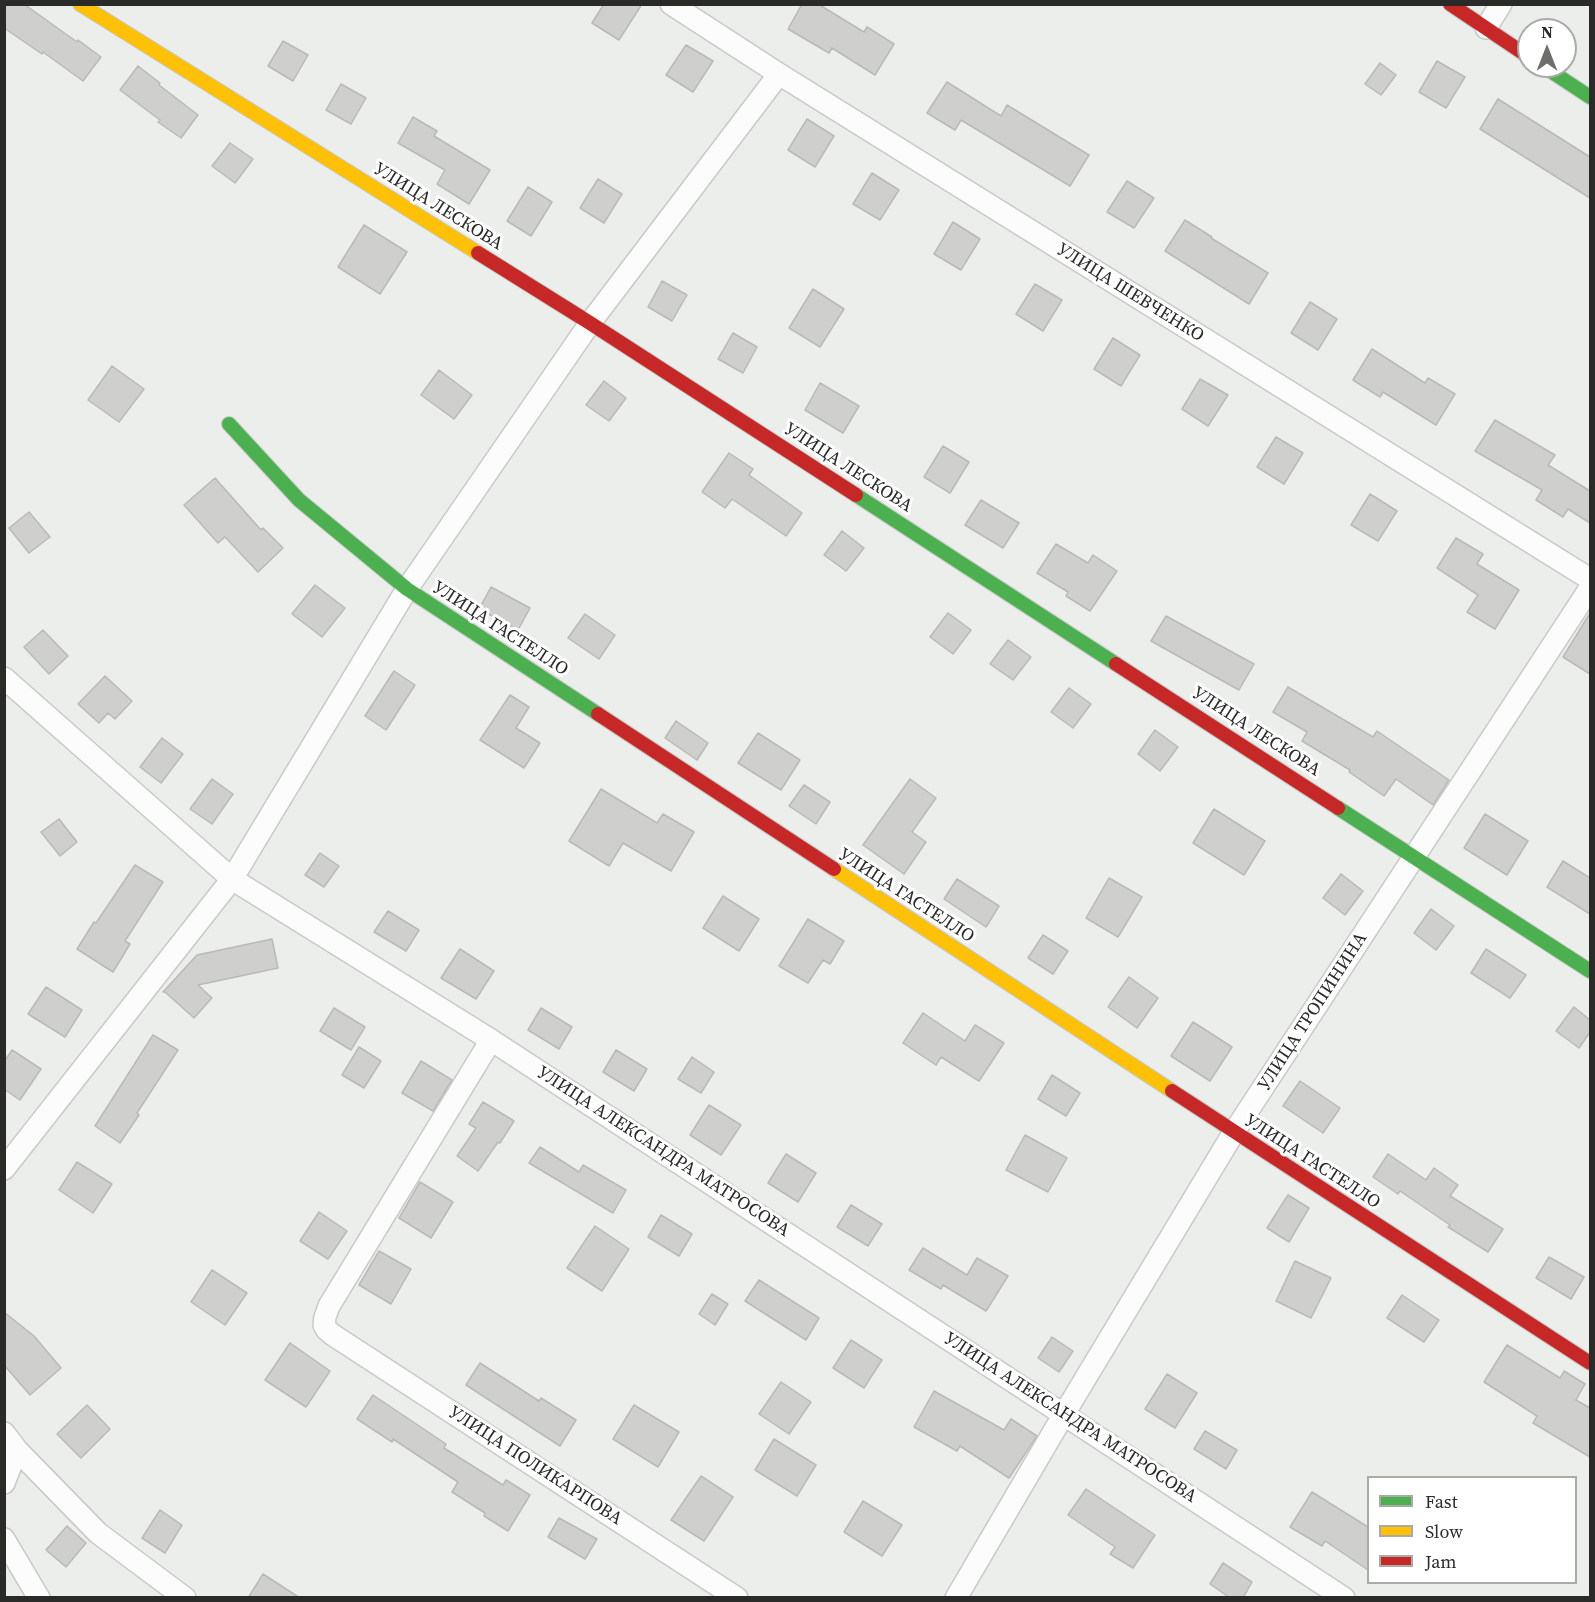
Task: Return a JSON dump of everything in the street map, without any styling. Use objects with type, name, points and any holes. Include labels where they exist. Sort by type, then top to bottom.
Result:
[{"type":"street","name":"УЛИЦА ЛЕСКОВА","points":[[80,4],[590,323],[1590,971]]},
{"type":"street","name":"УЛИЦА ШЕВЧЕНКО","points":[[671,4],[778,74],[1590,579]]},
{"type":"street","points":[[1450,4],[1517,49]]},
{"type":"street","points":[[1486,28],[1501,4]]},
{"type":"street","points":[[4,1169],[232,879],[406,590],[590,323],[778,74]]},
{"type":"street","points":[[1561,78],[1590,97]]},
{"type":"street","name":"УЛИЦА ГАСТЕЛЛО","points":[[229,424],[299,500],[406,590],[1590,1363]]},
{"type":"street","name":"УЛИЦА ТРОПИНИНА","points":[[956,1598],[1234,1132],[1590,588]]},
{"type":"street","name":"УЛИЦА АЛЕКСАНДРА МАТРОСОВА","points":[[4,678],[232,879],[491,1040],[1344,1598]]},
{"type":"street","name":"УЛИЦА ПОЛИКАРПОВА","points":[[491,1040],[329,1306],[324,1325],[333,1335],[737,1598]]},
{"type":"street","points":[[4,1433],[17,1450],[98,1533],[185,1598]]},
{"type":"street","points":[[4,1483],[17,1450]]},
{"type":"street","points":[[4,1539],[39,1598]]},
{"type":"building","points":[[4,4],[24,4],[101,57],[83,81],[4,28]]},
{"type":"building","points":[[604,4],[642,4],[619,40],[592,23]]},
{"type":"building","points":[[802,4],[818,4],[864,32],[867,27],[894,44],[875,75],[832,48],[829,53],[788,29]]},
{"type":"building","points":[[283,41],[308,55],[293,81],[268,66]]},
{"type":"building","points":[[686,45],[713,61],[693,92],[666,75]]},
{"type":"building","points":[[1437,61],[1465,77],[1446,108],[1419,92]]},
{"type":"building","points":[[1380,63],[1396,75],[1381,95],[1365,84]]},
{"type":"building","points":[[138,66],[198,115],[181,138],[120,90]]},
{"type":"building","points":[[947,82],[1001,116],[1007,105],[1089,155],[1070,186],[961,120],[955,130],[927,113]]},
{"type":"building","points":[[341,84],[366,98],[351,124],[326,110]]},
{"type":"building","points":[[1498,99],[1590,157],[1590,198],[1480,129]]},
{"type":"building","points":[[413,117],[437,131],[434,136],[490,170],[469,204],[437,184],[445,170],[398,143]]},
{"type":"building","points":[[807,119],[834,136],[815,167],[788,150]]},
{"type":"building","points":[[230,143],[253,159],[235,183],[212,166]]},
{"type":"building","points":[[872,173],[899,190],[880,220],[853,204]]},
{"type":"building","points":[[598,179],[622,194],[604,223],[580,208]]},
{"type":"building","points":[[1127,181],[1154,198],[1134,228],[1107,212]]},
{"type":"building","points":[[528,187],[552,202],[531,236],[507,221]]},
{"type":"building","points":[[1185,220],[1268,273],[1249,304],[1165,251]]},
{"type":"building","points":[[953,222],[980,239],[961,270],[934,254]]},
{"type":"building","points":[[364,225],[407,252],[380,294],[338,267]]},
{"type":"building","points":[[662,281],[687,295],[672,321],[648,307]]},
{"type":"building","points":[[1035,284],[1062,300],[1043,331],[1016,314]]},
{"type":"building","points":[[813,289],[844,309],[820,347],[789,328]]},
{"type":"building","points":[[1310,302],[1337,319],[1318,350],[1291,333]]},
{"type":"building","points":[[733,333],[757,347],[743,373],[718,359]]},
{"type":"building","points":[[1113,338],[1140,355],[1121,386],[1094,369]]},
{"type":"building","points":[[1372,349],[1425,383],[1428,378],[1455,394],[1436,425],[1383,392],[1380,397],[1353,380]]},
{"type":"building","points":[[112,366],[144,389],[119,422],[88,400]]},
{"type":"building","points":[[439,370],[472,395],[454,419],[421,395]]},
{"type":"building","points":[[1200,379],[1228,395],[1208,426],[1182,409]]},
{"type":"building","points":[[604,381],[626,398],[609,421],[586,405]]},
{"type":"building","points":[[820,383],[859,406],[843,433],[805,410]]},
{"type":"building","points":[[1495,420],[1555,455],[1548,465],[1590,491],[1590,523],[1568,509],[1563,517],[1536,500],[1542,490],[1475,451]]},
{"type":"building","points":[[1276,437],[1303,453],[1284,484],[1257,467]]},
{"type":"building","points":[[943,446],[969,462],[950,493],[924,477]]},
{"type":"building","points":[[729,453],[753,469],[749,475],[802,513],[786,536],[732,499],[725,508],[702,492]]},
{"type":"building","points":[[215,478],[261,530],[263,528],[283,548],[258,572],[225,537],[218,543],[184,505]]},
{"type":"building","points":[[1370,494],[1397,511],[1378,541],[1351,525]]},
{"type":"building","points":[[981,500],[1019,523],[1003,548],[965,525]]},
{"type":"building","points":[[29,512],[50,537],[29,553],[9,528]]},
{"type":"building","points":[[842,531],[864,548],[846,571],[824,555]]},
{"type":"building","points":[[1456,538],[1483,554],[1477,564],[1519,590],[1495,629],[1467,612],[1478,595],[1437,568]]},
{"type":"building","points":[[1056,544],[1088,563],[1093,555],[1117,571],[1090,611],[1066,596],[1068,592],[1037,573]]},
{"type":"building","points":[[315,585],[345,608],[322,637],[292,614]]},
{"type":"building","points":[[491,587],[530,608],[518,630],[479,609]]},
{"type":"building","points":[[948,613],[971,630],[953,654],[930,637]]},
{"type":"building","points":[[1590,613],[1590,674],[1563,657]]},
{"type":"building","points":[[585,614],[615,635],[599,659],[568,638]]},
{"type":"building","points":[[1166,616],[1254,664],[1239,690],[1151,641]]},
{"type":"building","points":[[43,630],[68,656],[49,674],[24,647]]},
{"type":"building","points":[[1008,640],[1031,657],[1013,680],[990,664]]},
{"type":"building","points":[[394,671],[415,685],[386,730],[365,716]]},
{"type":"building","points":[[105,676],[132,701],[115,719],[108,713],[99,723],[78,704]]},
{"type":"building","points":[[1288,687],[1373,737],[1377,731],[1449,780],[1433,805],[1396,779],[1384,796],[1349,772],[1350,770],[1302,741],[1307,732],[1273,712]]},
{"type":"building","points":[[1069,688],[1091,704],[1073,728],[1051,712]]},
{"type":"building","points":[[510,695],[529,707],[516,728],[540,743],[524,768],[480,740]]},
{"type":"building","points":[[676,721],[708,743],[697,760],[665,738]]},
{"type":"building","points":[[1155,730],[1178,747],[1160,771],[1138,754]]},
{"type":"building","points":[[758,733],[800,760],[781,790],[738,763]]},
{"type":"building","points":[[162,738],[183,754],[161,783],[140,767]]},
{"type":"building","points":[[212,779],[233,794],[212,824],[190,809]]},
{"type":"building","points":[[910,779],[936,798],[912,832],[926,842],[904,874],[863,845]]},
{"type":"building","points":[[804,785],[830,802],[816,824],[789,806]]},
{"type":"building","points":[[601,789],[657,823],[663,814],[694,832],[671,871],[623,843],[609,866],[569,841]]},
{"type":"building","points":[[1214,809],[1265,841],[1244,875],[1193,843]]},
{"type":"building","points":[[1485,814],[1528,841],[1507,875],[1464,848]]},
{"type":"building","points":[[59,819],[77,842],[60,856],[41,832]]},
{"type":"building","points":[[320,853],[339,866],[324,887],[305,875]]},
{"type":"building","points":[[1563,861],[1590,878],[1590,914],[1547,887]]},
{"type":"building","points":[[135,865],[163,882],[125,941],[130,944],[113,972],[77,949]]},
{"type":"building","points":[[1341,874],[1363,891],[1345,915],[1323,898]]},
{"type":"building","points":[[1109,878],[1142,897],[1118,937],[1086,918]]},
{"type":"building","points":[[957,879],[999,906],[986,927],[944,899]]},
{"type":"building","points":[[723,896],[759,919],[739,951],[703,928]]},
{"type":"building","points":[[1431,909],[1454,926],[1436,950],[1414,933]]},
{"type":"building","points":[[388,911],[419,930],[406,951],[374,932]]},
{"type":"building","points":[[808,919],[844,941],[830,964],[823,960],[808,983],[779,966]]},
{"type":"building","points":[[1043,935],[1068,951],[1053,974],[1028,958]]},
{"type":"building","points":[[272,939],[278,968],[198,985],[212,998],[194,1018],[163,992],[197,955]]},
{"type":"building","points":[[460,949],[494,971],[476,999],[441,978]]},
{"type":"building","points":[[1486,949],[1526,975],[1510,998],[1471,973]]},
{"type":"building","points":[[1129,977],[1158,998],[1137,1028],[1108,1007]]},
{"type":"building","points":[[46,987],[82,1010],[65,1037],[28,1014]]},
{"type":"building","points":[[1574,1007],[1590,1020],[1590,1032],[1579,1048],[1556,1031]]},
{"type":"building","points":[[334,1008],[365,1027],[351,1050],[320,1031]]},
{"type":"building","points":[[541,1008],[572,1027],[559,1049],[528,1030]]},
{"type":"building","points":[[923,1013],[965,1041],[975,1025],[1004,1043],[979,1081],[941,1057],[936,1065],[903,1043]]},
{"type":"building","points":[[1193,1022],[1232,1047],[1210,1081],[1171,1056]]},
{"type":"building","points":[[153,1035],[178,1050],[120,1143],[95,1126]]},
{"type":"building","points":[[359,1047],[381,1061],[364,1088],[342,1075]]},
{"type":"building","points":[[12,1050],[41,1069],[20,1100],[4,1089],[4,1062]]},
{"type":"building","points":[[616,1050],[647,1069],[634,1091],[603,1072]]},
{"type":"building","points":[[692,1057],[714,1072],[701,1093],[678,1079]]},
{"type":"building","points":[[421,1061],[452,1080],[433,1111],[402,1093]]},
{"type":"building","points":[[1052,1075],[1080,1093],[1066,1116],[1038,1099]]},
{"type":"building","points":[[1300,1081],[1340,1108],[1323,1133],[1283,1106]]},
{"type":"building","points":[[483,1102],[514,1121],[478,1171],[457,1156],[476,1128],[469,1124]]},
{"type":"building","points":[[709,1105],[741,1125],[721,1155],[690,1135]]},
{"type":"building","points":[[1025,1135],[1067,1158],[1048,1192],[1006,1170]]},
{"type":"building","points":[[540,1147],[579,1172],[583,1165],[626,1190],[613,1213],[529,1163]]},
{"type":"building","points":[[786,1154],[816,1173],[798,1202],[768,1183]]},
{"type":"building","points":[[1388,1154],[1426,1180],[1434,1168],[1458,1185],[1450,1196],[1503,1229],[1488,1252],[1448,1227],[1450,1225],[1400,1191],[1398,1194],[1373,1177]]},
{"type":"building","points":[[77,1162],[112,1184],[93,1213],[59,1190]]},
{"type":"building","points":[[420,1182],[453,1202],[431,1238],[399,1218]]},
{"type":"building","points":[[1288,1195],[1309,1208],[1289,1242],[1267,1228]]},
{"type":"building","points":[[851,1205],[882,1224],[868,1246],[837,1227]]},
{"type":"building","points":[[319,1212],[347,1231],[328,1259],[300,1241]]},
{"type":"building","points":[[661,1215],[692,1234],[679,1256],[648,1237]]},
{"type":"building","points":[[595,1226],[629,1249],[602,1291],[567,1268]]},
{"type":"building","points":[[923,1248],[967,1275],[977,1258],[1008,1276],[986,1311],[943,1285],[941,1289],[909,1270]]},
{"type":"building","points":[[379,1251],[411,1269],[391,1304],[359,1285]]},
{"type":"building","points":[[1549,1257],[1584,1277],[1571,1299],[1536,1278]]},
{"type":"building","points":[[1295,1261],[1331,1278],[1311,1318],[1276,1301]]},
{"type":"building","points":[[212,1270],[247,1293],[225,1325],[191,1302]]},
{"type":"building","points":[[759,1280],[819,1318],[806,1340],[745,1301]]},
{"type":"building","points":[[712,1294],[728,1304],[715,1325],[699,1314]]},
{"type":"building","points":[[1402,1295],[1439,1320],[1424,1342],[1387,1318]]},
{"type":"building","points":[[4,1312],[34,1336],[61,1368],[30,1395],[4,1365]]},
{"type":"building","points":[[1052,1337],[1073,1351],[1059,1372],[1038,1358]]},
{"type":"building","points":[[851,1340],[882,1360],[864,1388],[833,1368]]},
{"type":"building","points":[[290,1343],[330,1371],[306,1407],[265,1380]]},
{"type":"building","points":[[1507,1345],[1560,1378],[1564,1371],[1585,1384],[1576,1400],[1590,1408],[1590,1457],[1533,1423],[1537,1416],[1484,1382]]},
{"type":"building","points":[[480,1363],[539,1401],[541,1398],[576,1420],[560,1446],[466,1385]]},
{"type":"building","points":[[1167,1374],[1197,1393],[1175,1428],[1145,1409]]},
{"type":"building","points":[[781,1382],[811,1402],[789,1434],[759,1414]]},
{"type":"building","points":[[934,1391],[1004,1430],[1011,1419],[1037,1436],[1009,1478],[960,1446],[957,1451],[914,1427]]},
{"type":"building","points":[[373,1395],[446,1444],[444,1448],[503,1485],[506,1480],[530,1495],[508,1531],[452,1492],[458,1482],[393,1439],[392,1442],[357,1419]]},
{"type":"building","points":[[87,1405],[110,1429],[81,1458],[57,1434]]},
{"type":"building","points":[[634,1405],[679,1432],[658,1467],[613,1439]]},
{"type":"building","points":[[1205,1431],[1237,1450],[1226,1469],[1194,1449]]},
{"type":"building","points":[[774,1439],[816,1465],[797,1496],[755,1470]]},
{"type":"building","points":[[701,1476],[733,1497],[704,1541],[671,1520]]},
{"type":"building","points":[[1086,1489],[1155,1535],[1133,1568],[1110,1554],[1115,1547],[1068,1515]]},
{"type":"building","points":[[1312,1492],[1367,1526],[1367,1569],[1325,1541],[1322,1546],[1290,1527]]},
{"type":"building","points":[[863,1501],[902,1525],[882,1556],[844,1532]]},
{"type":"building","points":[[160,1510],[182,1525],[165,1553],[142,1538]]},
{"type":"building","points":[[559,1518],[597,1539],[585,1559],[548,1537]]},
{"type":"building","points":[[67,1526],[86,1543],[66,1567],[46,1550]]},
{"type":"building","points":[[1223,1563],[1252,1582],[1243,1598],[1230,1598],[1210,1584]]},
{"type":"building","points":[[263,1574],[300,1598],[248,1598]]},
{"type":"traffic: fast","points":[[1561,78],[1590,97]]},
{"type":"traffic: fast","points":[[229,424],[299,500],[407,589],[598,714]]},
{"type":"traffic: fast","points":[[856,495],[1116,664]]},
{"type":"traffic: fast","points":[[1338,808],[1590,971]]},
{"type":"traffic: slow","points":[[80,4],[478,253]]},
{"type":"traffic: slow","points":[[834,869],[1172,1091]]},
{"type":"traffic: jam","points":[[1450,4],[1517,49]]},
{"type":"traffic: jam","points":[[478,253],[856,495]]},
{"type":"traffic: jam","points":[[1116,664],[1338,808]]},
{"type":"traffic: jam","points":[[598,714],[834,869]]},
{"type":"traffic: jam","points":[[1172,1091],[1590,1363]]}]
